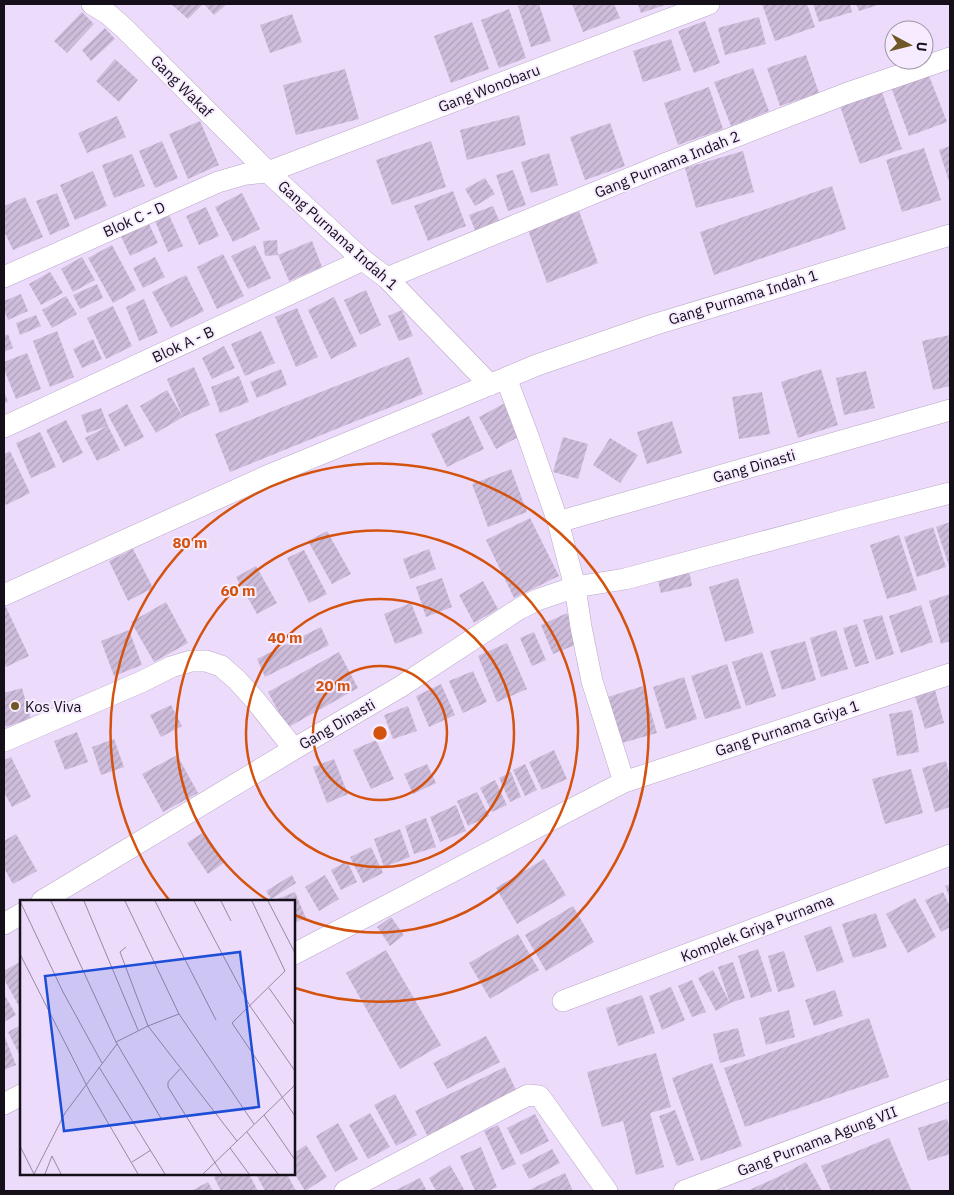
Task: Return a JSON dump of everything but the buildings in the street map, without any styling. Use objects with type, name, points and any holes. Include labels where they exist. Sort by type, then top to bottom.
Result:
[{"type":"street","name":"Gang Wakaf","points":[[92,4],[108,14],[123,27],[268,172]]},
{"type":"street","name":"Gang Wonobaru","points":[[268,172],[709,4]]},
{"type":"street","name":"Gang Purnama Indah 2","points":[[387,278],[676,159],[845,94],[950,58]]},
{"type":"street","name":"Gang Purnama Indah 1","points":[[268,172],[362,260],[387,278],[498,381],[537,365],[653,324],[950,235]]},
{"type":"street","name":"Blok C - D","points":[[4,277],[218,182],[246,174],[268,172]]},
{"type":"street","name":"Blok A - B","points":[[4,427],[362,260]]},
{"type":"street","points":[[4,595],[267,476],[498,381],[528,436],[558,522],[575,587],[592,681],[624,782]]},
{"type":"street","name":"Gang Dinasti","points":[[558,522],[950,410]]},
{"type":"street","name":"Gang Dinasti","points":[[44,900],[400,687],[519,609],[537,600],[575,587],[625,578],[950,493]]},
{"type":"street","points":[[4,741],[171,667],[191,661],[206,661],[222,666],[237,680],[294,749]]},
{"type":"street","name":"Gang Purnama Griya 1","points":[[295,953],[624,782],[950,674]]},
{"type":"street","name":"Komplek Griya Purnama","points":[[563,1001],[950,855]]},
{"type":"street","points":[[4,924],[20,915]]},
{"type":"street","name":"Gang Purnama Agung VII","points":[[684,1191],[950,1090]]},
{"type":"street","points":[[345,1191],[528,1095],[539,1096],[607,1191]]},
{"type":"street","points":[[4,1104],[20,1096]]},
{"type":"place","name":"Kos Viva","points":[[15,706]]}]
